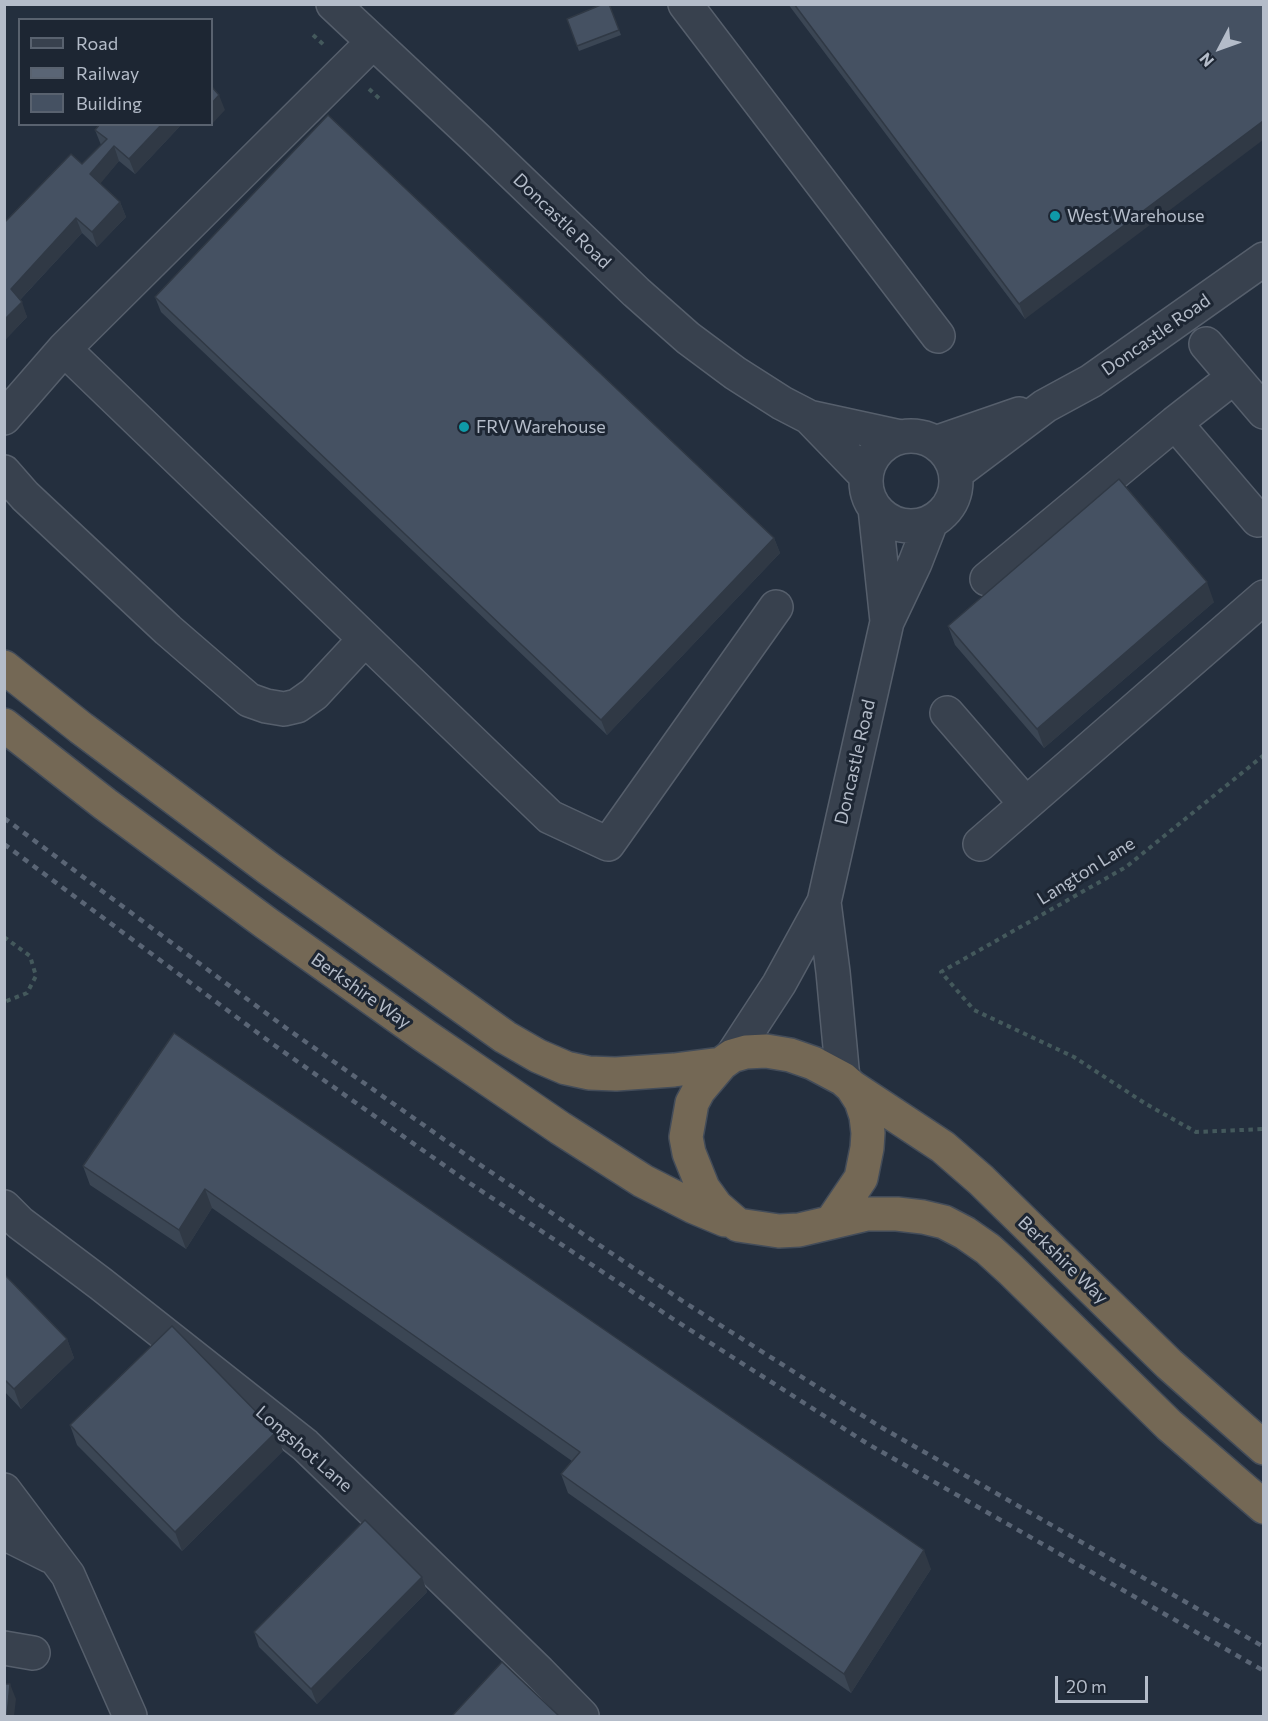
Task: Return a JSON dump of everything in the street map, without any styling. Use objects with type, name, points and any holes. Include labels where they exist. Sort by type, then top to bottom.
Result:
[{"type":"highway","points":[[4,668],[81,729],[268,868],[505,1037],[538,1056],[566,1068],[616,1074],[674,1070],[727,1060],[746,1052],[766,1051],[790,1055],[813,1063],[848,1083],[861,1101],[866,1116],[867,1148],[861,1178],[832,1221]]},
{"type":"highway","name":"Berkshire Way","points":[[4,725],[105,804],[266,923],[560,1128],[643,1181],[694,1207],[738,1225]]},
{"type":"highway","points":[[727,1060],[699,1090],[692,1103],[686,1137],[688,1153],[703,1188],[716,1206],[738,1225],[778,1231],[815,1227],[867,1214],[897,1214],[944,1222],[965,1233],[1011,1270],[1169,1425],[1263,1507]]},
{"type":"highway","name":"Berkshire Way","points":[[848,1083],[943,1147],[981,1180],[1169,1364],[1263,1448]]},
{"type":"street","name":"Doncastle Road","points":[[333,4],[636,292],[688,338],[735,373],[808,417],[901,437]]},
{"type":"street","points":[[685,4],[938,336]]},
{"type":"street","points":[[4,418],[64,349],[372,43]]},
{"type":"street","name":"Doncastle Road","points":[[956,473],[1045,406],[1091,381],[1263,259]]},
{"type":"street","points":[[1206,344],[1263,412]]},
{"type":"street","points":[[64,349],[550,817],[608,844],[776,607]]},
{"type":"street","points":[[987,579],[1234,377]]},
{"type":"street","name":"Doncastle Road","points":[[935,442],[1045,406]]},
{"type":"street","name":"Doncastle Road","points":[[808,417],[866,476]]},
{"type":"street","points":[[1175,423],[1258,520]]},
{"type":"street","points":[[901,437],[924,437],[935,442],[945,450],[956,473],[957,488],[952,502],[943,514],[931,522],[916,527],[901,525],[886,519],[869,498],[866,476],[870,463],[877,451],[888,442],[901,437]]},
{"type":"street","points":[[4,472],[25,496],[168,630],[249,700],[284,709],[297,706],[314,694],[365,639]]},
{"type":"street","name":"Doncastle Road","points":[[875,508],[887,622]]},
{"type":"street","name":"Doncastle Road","points":[[727,1060],[779,984],[824,902],[887,622],[915,563],[931,522]]},
{"type":"street","points":[[980,844],[1263,597]]},
{"type":"street","points":[[947,713],[1026,804]]},
{"type":"street","name":"Doncastle Road","points":[[824,902],[848,1083]]},
{"type":"street","name":"Longshot Lane","points":[[4,1207],[20,1222],[305,1445],[582,1716]]},
{"type":"street","points":[[4,1490],[68,1575],[130,1716]]},
{"type":"street","points":[[4,1533],[57,1560]]},
{"type":"path","name":"Langton Lane","points":[[1263,755],[1126,867],[940,972],[974,1010],[1074,1057],[1146,1104],[1196,1132],[1263,1129]]},
{"type":"path","points":[[4,937],[30,956],[36,976],[27,993],[4,1002]]},
{"type":"building","points":[[603,4],[609,4],[619,30],[577,46],[567,19]]},
{"type":"building","name":"West Warehouse","points":[[794,4],[1263,4],[1263,121],[1019,304]]},
{"type":"building","points":[[213,88],[219,95],[213,102]]},
{"type":"building","name":"FRV Warehouse","points":[[328,115],[774,538],[601,720],[155,297]]},
{"type":"building","points":[[98,126],[160,126],[129,159],[114,146],[90,174],[120,202],[92,232],[76,218],[11,289],[22,302],[4,320],[4,223],[71,154],[82,164],[107,139],[95,130]]},
{"type":"building","points":[[1119,479],[1207,582],[1037,729],[948,626]]},
{"type":"building","points":[[174,1033],[924,1550],[844,1674],[561,1474],[580,1452],[205,1189],[179,1230],[83,1166]]},
{"type":"building","points":[[4,1274],[67,1339],[14,1389],[4,1379]]},
{"type":"building","points":[[172,1326],[276,1432],[175,1532],[70,1425]]},
{"type":"building","points":[[365,1520],[422,1577],[311,1689],[254,1632]]},
{"type":"building","points":[[502,1662],[559,1716],[452,1716]]},
{"type":"building","points":[[4,1684],[10,1684],[7,1716],[4,1716]]},
{"type":"railway","points":[[4,818],[286,1028],[476,1162],[684,1302],[879,1426],[1264,1647]]},
{"type":"railway","points":[[4,844],[274,1045],[465,1180],[673,1319],[868,1444],[1264,1671]]},
{"type":"place","name":"West Warehouse","points":[[1055,216]]},
{"type":"place","name":"FRV Warehouse","points":[[464,427]]}]
